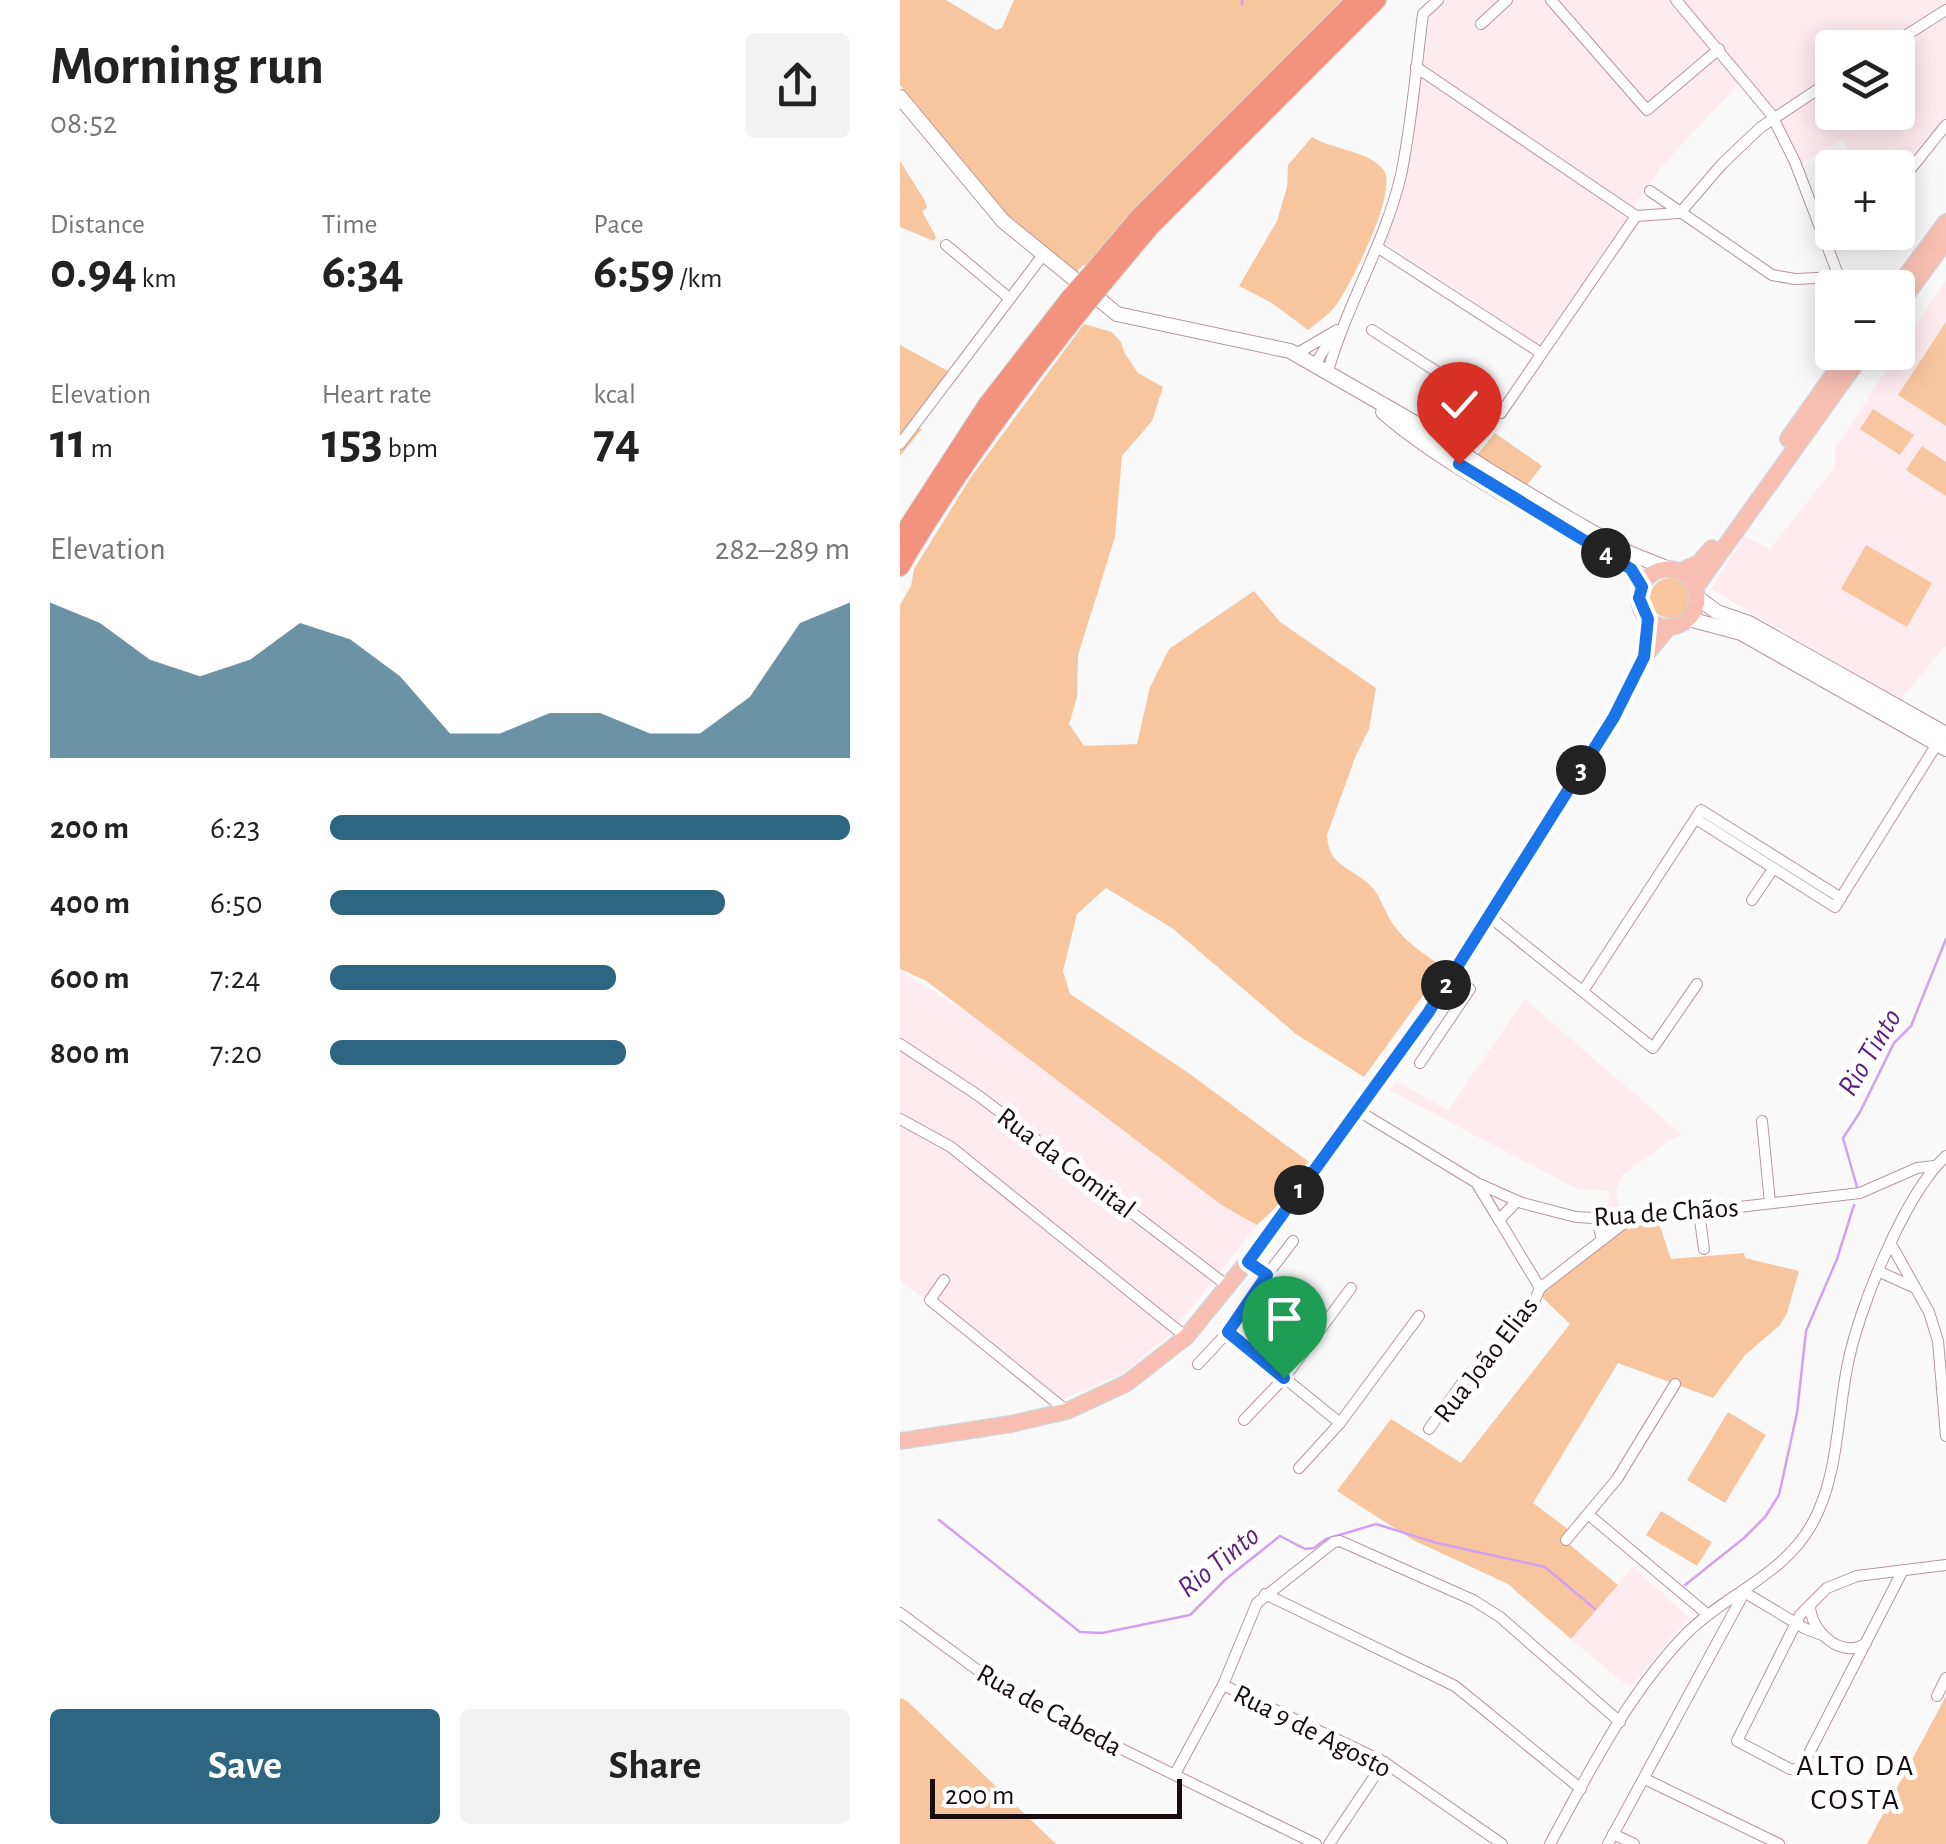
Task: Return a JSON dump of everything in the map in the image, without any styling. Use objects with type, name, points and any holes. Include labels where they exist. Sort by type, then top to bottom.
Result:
[{"type":"highway","points":[[1098,278],[1139,217],[1356,0]]},
{"type":"highway","points":[[900,538],[987,406],[1098,278],[1376,0]]},
{"type":"highway","points":[[900,567],[948,488],[1076,304]]},
{"type":"main road","points":[[900,97],[1002,221],[1106,308],[1126,319],[1248,340],[1296,354],[1322,367],[1568,518],[1629,552],[1674,570],[1718,612],[1749,623],[1918,719],[1944,742]]},
{"type":"main road","points":[[1910,270],[1946,222]]},
{"type":"main road","points":[[1915,284],[1943,248]]},
{"type":"main road","points":[[1644,657],[1648,619],[1639,598],[1648,578],[1699,563],[1836,370]]},
{"type":"main road","points":[[1689,619],[1697,593],[1852,370]]},
{"type":"main road","points":[[1356,388],[1392,420],[1459,464],[1621,560],[1642,587]]},
{"type":"main road","points":[[1648,619],[1668,628]]},
{"type":"main road","points":[[900,1441],[1068,1411],[1126,1383],[1186,1338],[1248,1262],[1428,1013],[1614,717],[1644,657],[1668,628],[1689,619],[1741,634],[1944,742]]},
{"type":"street","points":[[1322,367],[1378,247],[1400,176],[1423,14],[1438,0]]},
{"type":"street","points":[[1481,24],[1508,0]]},
{"type":"street","points":[[1551,0],[1647,110],[1718,49]]},
{"type":"street","points":[[1676,0],[1773,117],[1838,270]]},
{"type":"street","points":[[1914,30],[1946,10]]},
{"type":"street","points":[[1416,67],[1636,216],[1680,213],[1722,164],[1773,117],[1815,91]]},
{"type":"street","points":[[1915,164],[1946,126]]},
{"type":"street","points":[[1650,192],[1772,275],[1815,278]]},
{"type":"street","points":[[1372,330],[1501,413],[1636,216]]},
{"type":"street","points":[[946,245],[1009,298]]},
{"type":"street","points":[[1378,247],[1540,353]]},
{"type":"street","points":[[900,444],[1043,254]]},
{"type":"street","points":[[1296,354],[1339,328]]},
{"type":"street","points":[[1838,903],[1944,742]]},
{"type":"street","points":[[1583,991],[1701,810],[1838,903]]},
{"type":"street","points":[[1696,820],[1773,869],[1838,903]]},
{"type":"street","points":[[1752,900],[1773,869]]},
{"type":"street","points":[[1490,917],[1653,1048],[1698,984]]},
{"type":"street","points":[[1420,1063],[1470,989]]},
{"type":"street","points":[[1428,1013],[1446,1025]]},
{"type":"street","name":"Rua da Comital","points":[[900,1044],[979,1096],[1229,1286]]},
{"type":"street","name":"Rua de Chãos","points":[[1357,1110],[1477,1183],[1517,1202],[1598,1220],[1628,1220],[1860,1193],[1917,1168],[1935,1166]]},
{"type":"street","points":[[900,1119],[951,1148],[1186,1338]]},
{"type":"street","points":[[1762,1121],[1770,1203]]},
{"type":"street","points":[[1550,1844],[1620,1722],[1666,1658],[1706,1614],[1744,1592],[1794,1549],[1820,1508],[1858,1321],[1921,1186],[1946,1156]]},
{"type":"street","points":[[1477,1183],[1540,1288]]},
{"type":"street","points":[[1500,1220],[1517,1202]]},
{"type":"street","points":[[1699,1212],[1704,1249]]},
{"type":"street","points":[[1598,1220],[1602,1240]]},
{"type":"street","name":"Rua João Elias","points":[[1429,1429],[1463,1382],[1531,1309],[1540,1288],[1628,1220]]},
{"type":"street","points":[[1198,1364],[1228,1332],[1293,1241]]},
{"type":"street","points":[[1892,1246],[1942,1340],[1946,1434]]},
{"type":"street","points":[[1248,1262],[1267,1275]]},
{"type":"street","points":[[1880,1272],[1913,1288]]},
{"type":"street","points":[[944,1280],[930,1300],[1068,1411]]},
{"type":"street","points":[[1244,1420],[1284,1378],[1351,1288]]},
{"type":"street","points":[[1299,1468],[1340,1423],[1419,1316]]},
{"type":"street","points":[[1228,1332],[1340,1423]]},
{"type":"street","points":[[1566,1540],[1627,1464],[1675,1384]]},
{"type":"street","points":[[1589,1515],[1706,1614]]},
{"type":"street","points":[[1175,1774],[1223,1685],[1257,1603],[1334,1542],[1347,1542],[1473,1600],[1500,1617],[1620,1722]]},
{"type":"street","points":[[1903,1570],[1799,1770],[1790,1769],[1737,1740],[1796,1622],[1827,1588],[1841,1581],[1903,1570],[1946,1565]]},
{"type":"street","points":[[1744,1592],[1847,1648],[1856,1665]]},
{"type":"street","points":[[1634,1844],[1611,1839],[1744,1592]]},
{"type":"street","points":[[1265,1594],[1455,1686],[1581,1789]]},
{"type":"street","points":[[1810,1604],[1812,1624],[1822,1635]]},
{"type":"street","name":"Rua de Cabeda","points":[[900,1613],[1006,1690],[1316,1844]]},
{"type":"street","points":[[1847,1648],[1862,1647],[1869,1639]]},
{"type":"street","points":[[1937,1696],[1946,1678]]},
{"type":"street","name":"Rua 9 de Agosto","points":[[1223,1685],[1384,1762],[1502,1844]]},
{"type":"street","points":[[1329,1844],[1384,1762]]},
{"type":"street","points":[[1645,1778],[1779,1844]]},
{"type":"shaded area","points":[[900,0],[946,0],[996,30],[1002,28],[1014,0],[1342,0],[1159,183],[1075,274],[1008,217],[900,85]]},
{"type":"shaded area","points":[[1445,0],[1946,0],[1946,117],[1915,156],[1915,150],[1849,150],[1842,140],[1824,150],[1815,150],[1815,155],[1801,163],[1776,110],[1746,76],[1661,167],[1540,345],[1385,243],[1406,177],[1430,15]]},
{"type":"shaded area","points":[[1312,137],[1368,158],[1383,169],[1386,179],[1380,215],[1344,293],[1334,308],[1308,330],[1272,303],[1239,286],[1277,221],[1287,187],[1288,165]]},
{"type":"shaded area","points":[[900,161],[925,201],[927,208],[922,211],[936,237],[934,241],[900,227]]},
{"type":"shaded area","points":[[1946,280],[1946,646],[1900,700],[1711,589],[1744,536],[1770,549],[1834,468],[1835,448],[1887,370],[1915,370],[1915,327]]},
{"type":"shaded area","points":[[1946,322],[1946,426],[1898,395]]},
{"type":"shaded area","points":[[1084,324],[1112,332],[1138,373],[1163,387],[1152,421],[1122,456],[1115,537],[1078,655],[1077,697],[1069,724],[1084,746],[1137,744],[1150,687],[1169,649],[1254,591],[1280,622],[1376,688],[1369,729],[1327,835],[1328,846],[1336,860],[1371,886],[1400,933],[1443,968],[1364,1077],[1296,1034],[1172,928],[1106,888],[1077,914],[1063,971],[1070,994],[1190,1074],[1309,1162],[1284,1200],[1257,1225],[1223,1206],[925,980],[900,969],[900,605],[911,586],[914,569],[971,477]]},
{"type":"shaded area","points":[[900,345],[948,371],[911,426],[922,429],[900,456]]},
{"type":"shaded area","points":[[1873,409],[1914,435],[1900,455],[1860,429]]},
{"type":"shaded area","points":[[1495,433],[1542,466],[1527,485],[1476,456]]},
{"type":"shaded area","points":[[1922,446],[1946,462],[1946,496],[1906,470]]},
{"type":"shaded area","points":[[1866,545],[1932,583],[1907,627],[1841,589]]},
{"type":"shaded area","points":[[1670,578],[1684,584],[1690,598],[1684,612],[1670,618],[1656,612],[1650,598],[1656,584]]},
{"type":"shaded area","points":[[900,971],[1014,1041],[1257,1225],[1172,1333],[1124,1373],[1055,1403],[900,1280]]},
{"type":"shaded area","points":[[1525,999],[1682,1135],[1623,1175],[1616,1190],[1619,1212],[1606,1213],[1610,1191],[1577,1189],[1389,1090],[1396,1081],[1448,1110]]},
{"type":"shaded area","points":[[1659,1223],[1671,1259],[1744,1253],[1745,1258],[1799,1271],[1780,1325],[1745,1355],[1713,1398],[1618,1363],[1533,1503],[1569,1530],[1563,1539],[1618,1585],[1571,1639],[1508,1584],[1413,1540],[1337,1491],[1391,1419],[1461,1463],[1570,1324],[1542,1297],[1546,1289],[1628,1225]]},
{"type":"shaded area","points":[[1728,1412],[1766,1435],[1725,1503],[1687,1480]]},
{"type":"shaded area","points":[[1661,1511],[1712,1542],[1697,1566],[1646,1535]]},
{"type":"shaded area","points":[[1633,1567],[1689,1617],[1630,1688],[1571,1639]]},
{"type":"shaded area","points":[[1946,1696],[1946,1844],[1867,1844]]},
{"type":"shaded area","points":[[900,1698],[907,1701],[1056,1844],[900,1844]]},
{"type":"waterway","name":"Rio Tinto","points":[[1857,1187],[1843,1138],[1894,1043],[1911,1026],[1946,939]]},
{"type":"waterway","name":"Rio Tinto","points":[[1685,1585],[1744,1538],[1765,1517],[1779,1495],[1797,1413],[1806,1331],[1837,1259],[1854,1205]]},
{"type":"waterway","name":"Rio Tinto","points":[[939,1520],[1080,1632],[1102,1633],[1190,1615],[1226,1579],[1280,1536],[1305,1549],[1314,1548],[1326,1539],[1376,1524],[1437,1543],[1545,1567],[1595,1609]]},
{"type":"district","name":"ALTO DA COSTA","points":[[1856,1782]]},
{"type":"route","points":[[1284,1378],[1228,1332],[1267,1275],[1248,1262],[1428,1013],[1614,717],[1644,657],[1648,619],[1639,598],[1642,587],[1631,569],[1459,464]]}]
